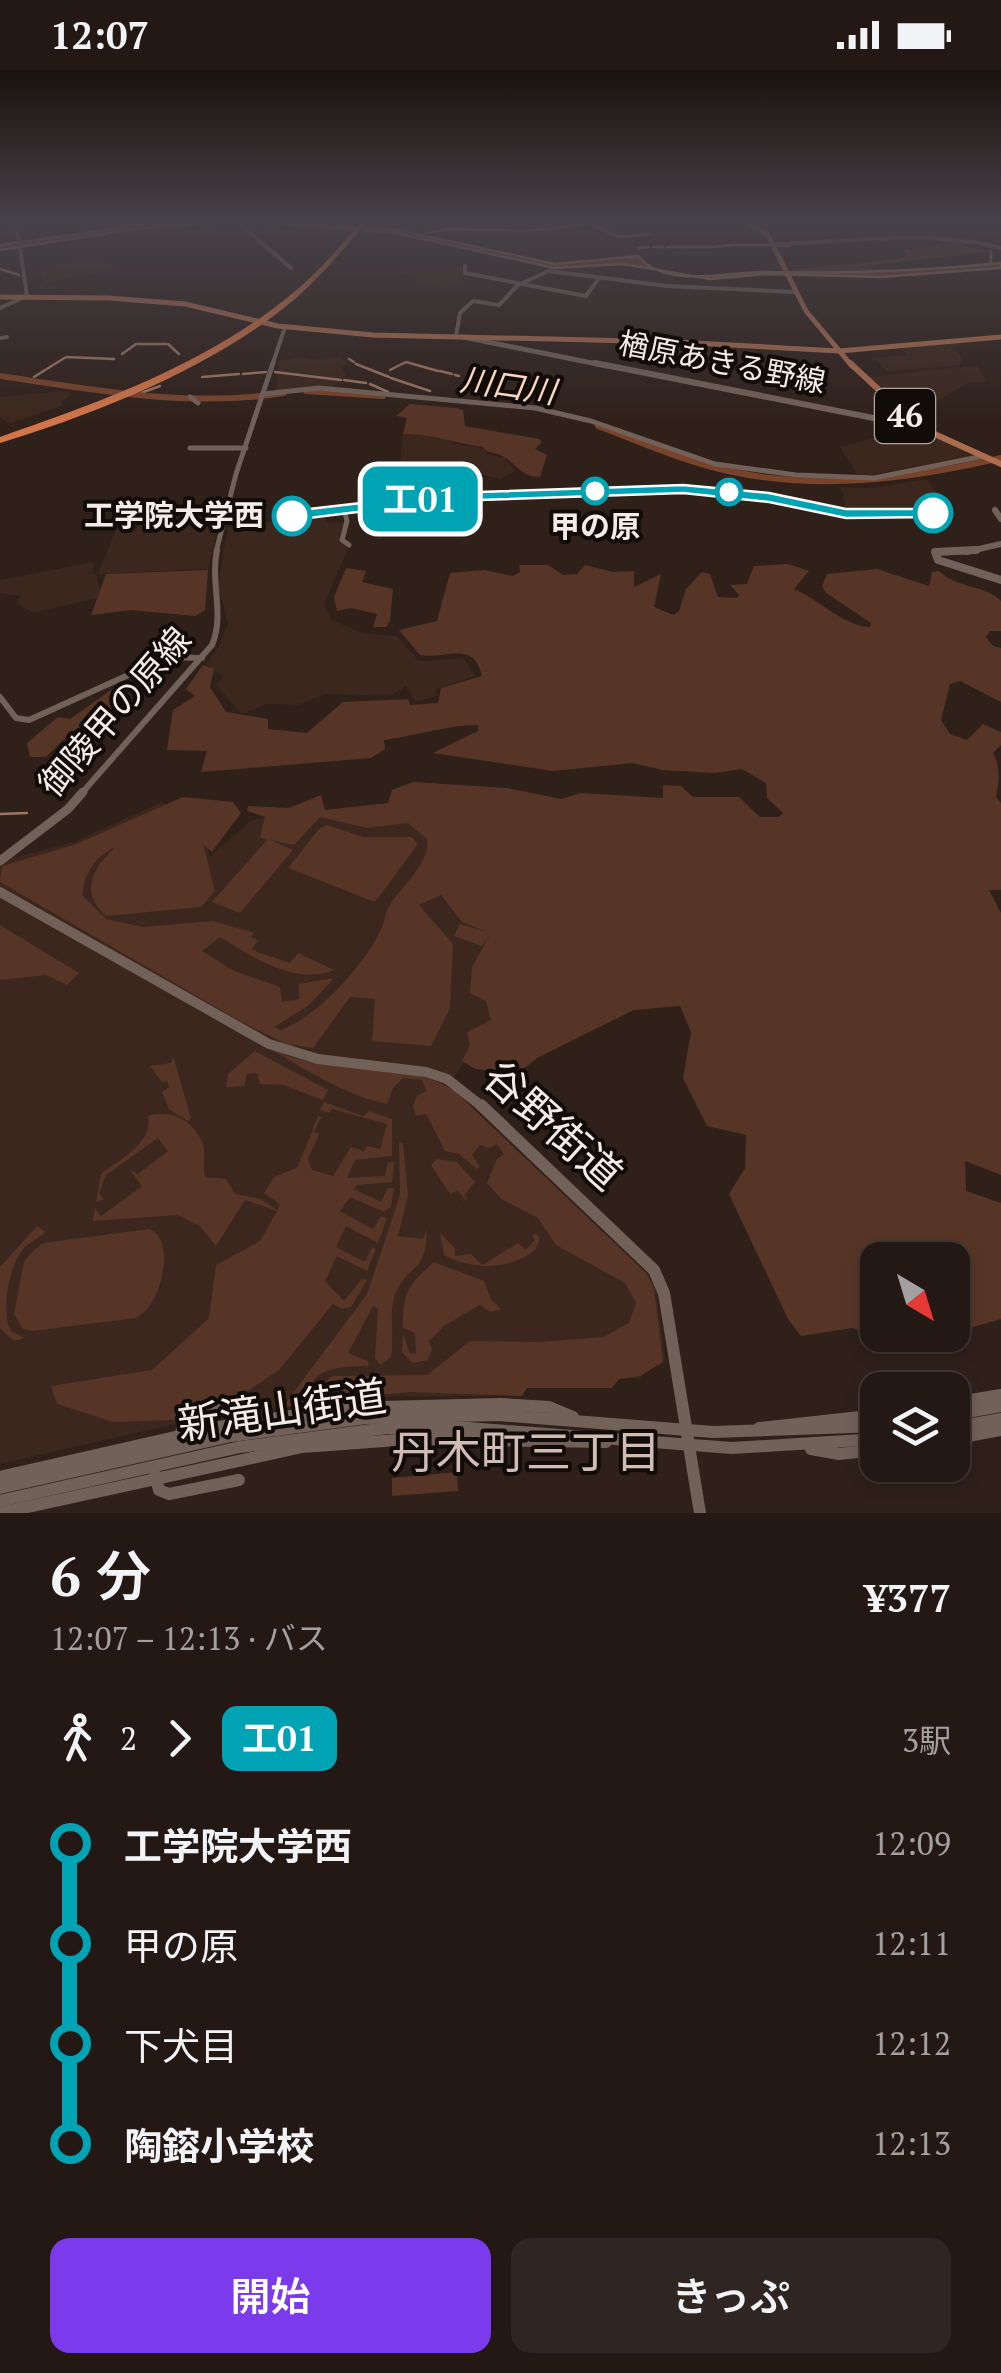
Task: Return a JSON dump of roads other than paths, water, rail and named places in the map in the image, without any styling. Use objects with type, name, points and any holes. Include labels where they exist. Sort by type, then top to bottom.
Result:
[{"type":"highway","points":[[4,438],[126,390],[257,323],[300,287]]},
{"type":"main road","name":"46","points":[[793,287],[839,351],[920,428],[999,463]]},
{"type":"main road","points":[[0,297],[131,299],[189,305],[285,327],[456,336],[839,351],[1001,337]]},
{"type":"main road","name":"楢原あきる野線","points":[[456,336],[920,428]]},
{"type":"main road","points":[[1001,510],[995,510],[1001,519]]},
{"type":"main road","points":[[1001,544],[963,553],[934,552],[938,560],[964,567],[988,580],[1001,580]]},
{"type":"main road","name":"谷野街道","points":[[0,892],[268,1044],[318,1059],[436,1074],[459,1086],[634,1247],[654,1270],[670,1323],[700,1513]]},
{"type":"main road","points":[[970,1401],[1001,1395]]},
{"type":"main road","points":[[0,1477],[181,1435],[308,1412],[424,1404],[549,1407],[579,1420]]},
{"type":"main road","points":[[181,1435],[183,1422],[191,1415],[244,1405],[265,1411]]},
{"type":"main road","points":[[970,1412],[1001,1406]]},
{"type":"main road","name":"新滝山街道","points":[[0,1488],[174,1448],[308,1423],[427,1414],[579,1420],[688,1438],[806,1448],[860,1441]]},
{"type":"main road","points":[[742,1432],[860,1417]]},
{"type":"main road","points":[[970,1424],[1001,1418]]},
{"type":"main road","name":"新滝山街道","points":[[0,1501],[210,1452],[385,1428],[498,1428],[634,1441],[860,1427]]},
{"type":"main road","points":[[970,1436],[1001,1430]]},
{"type":"main road","points":[[0,1513],[156,1476],[346,1442],[464,1438],[569,1444],[634,1441]]},
{"type":"main road","points":[[806,1448],[830,1454],[860,1452]]},
{"type":"main road","points":[[156,1476],[160,1490],[170,1494],[239,1480]]},
{"type":"street","points":[[0,308],[26,298],[25,287]]},
{"type":"street","points":[[456,336],[460,313],[472,302],[500,305],[516,287]]},
{"type":"street","points":[[538,287],[589,296],[594,287]]},
{"type":"street","points":[[730,287],[795,292]]},
{"type":"street","name":"御陵甲の原線","points":[[0,860],[68,809],[212,646],[221,624],[213,570],[246,448],[285,327]]},
{"type":"street","points":[[263,396],[313,388],[535,408],[591,420],[720,465],[822,477],[874,478],[986,456]]},
{"type":"street","points":[[190,398],[198,404]]},
{"type":"street","points":[[190,448],[246,448]]},
{"type":"street","points":[[344,509],[347,521],[342,540],[349,546]]},
{"type":"street","points":[[0,698],[18,719],[28,720],[168,657],[202,658]]},
{"type":"waterway","points":[[122,354],[136,344]]},
{"type":"waterway","points":[[138,344],[166,344]]},
{"type":"waterway","points":[[168,344],[179,354]]},
{"type":"waterway","points":[[34,377],[66,357],[114,359]]},
{"type":"waterway","points":[[349,359],[354,362]]},
{"type":"waterway","points":[[390,370],[406,362],[438,371]]},
{"type":"waterway","points":[[356,364],[389,377]]},
{"type":"waterway","points":[[440,371],[452,374]]},
{"type":"waterway","points":[[243,374],[266,372]]},
{"type":"waterway","points":[[275,372],[341,380]]},
{"type":"waterway","points":[[202,377],[239,374]]},
{"type":"waterway","points":[[455,375],[459,376]]},
{"type":"waterway","name":"川口川","points":[[0,376],[177,398],[284,393]]},
{"type":"waterway","points":[[391,378],[430,391]]},
{"type":"waterway","points":[[344,380],[366,383]]},
{"type":"waterway","points":[[370,384],[388,392]]},
{"type":"waterway","points":[[141,393],[160,386]]},
{"type":"waterway","name":"川口川","points":[[306,391],[383,396]]},
{"type":"waterway","name":"川口川","points":[[598,426],[711,467],[797,480],[899,477],[1001,458]]},
{"type":"waterway","points":[[0,814],[27,813]]},
{"type":"place","name":"甲の原","points":[[595,491]]},
{"type":"place","name":"工学院大学西","points":[[292,516]]},
{"type":"district","name":"丹木町三丁目","points":[[526,1452]]}]
